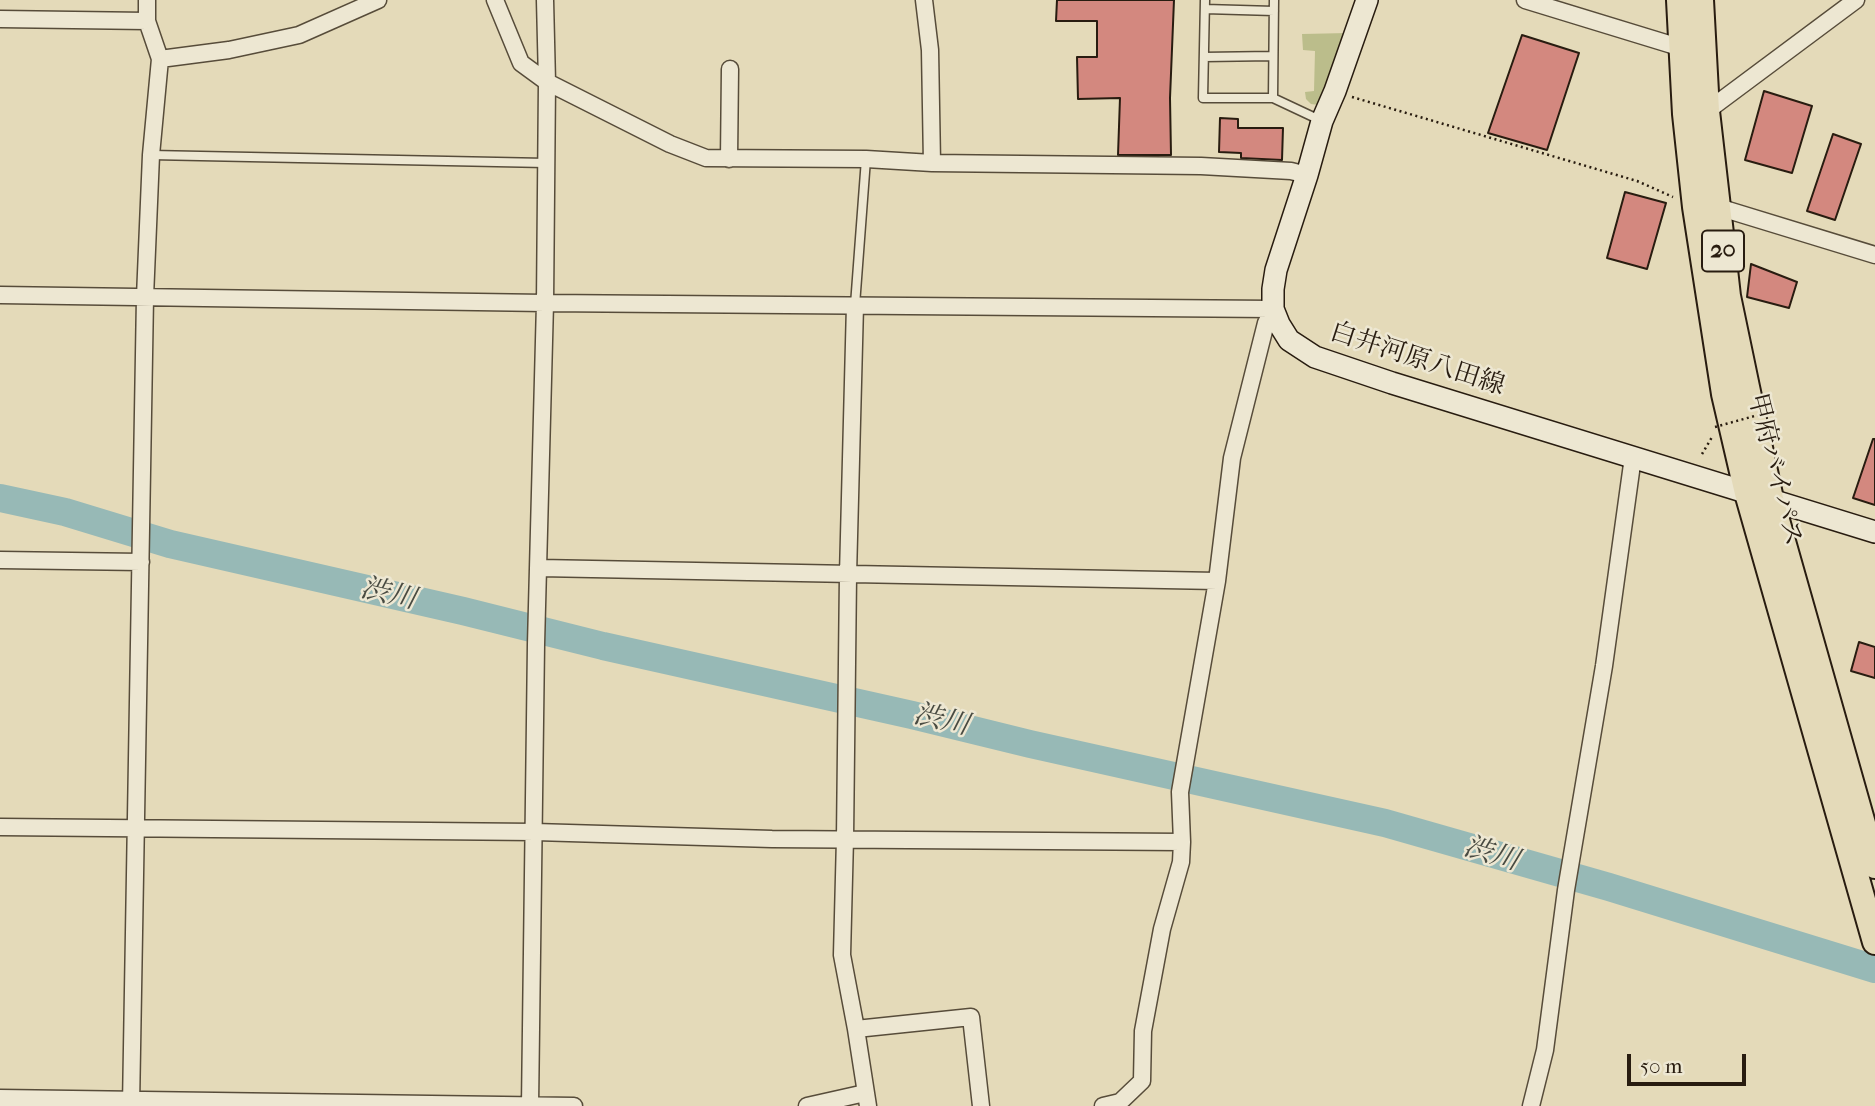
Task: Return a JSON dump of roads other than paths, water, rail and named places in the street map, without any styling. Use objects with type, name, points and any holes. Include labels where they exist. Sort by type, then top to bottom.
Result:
[{"type":"highway","name":"甲府バイパス","points":[[1679,0],[1685,114],[1728,296],[1771,499],[1875,866]]},
{"type":"highway","name":"甲府バイパス","points":[[1701,0],[1707,111],[1706,207],[1724,394],[1747,493],[1875,942]]},
{"type":"main road","points":[[1273,309],[1276,270],[1322,121],[1367,0]]},
{"type":"main road","name":"白井河原八田線","points":[[1273,309],[1289,340],[1315,357],[1875,532]]},
{"type":"street","points":[[131,1103],[145,298],[151,155],[160,59],[147,21],[147,0]]},
{"type":"street","points":[[160,59],[229,50],[299,35],[378,0]]},
{"type":"street","points":[[495,0],[522,63],[547,82],[670,144],[706,158],[1249,168],[1307,175]]},
{"type":"street","points":[[530,1105],[536,644],[545,303],[545,0]]},
{"type":"street","points":[[924,0],[930,50],[932,163]]},
{"type":"street","points":[[1524,0],[1682,48]]},
{"type":"street","points":[[1707,111],[1856,0]]},
{"type":"street","points":[[0,19],[147,21]]},
{"type":"street","points":[[729,159],[730,69]]},
{"type":"street","points":[[1706,207],[1875,255]]},
{"type":"street","points":[[0,296],[1273,309],[1266,323],[1232,458],[1217,581],[1180,792],[1181,862],[1162,929],[1143,1031],[1142,1081],[1120,1104],[1103,1106]]},
{"type":"street","points":[[807,1106],[867,1099],[842,955],[855,305]]},
{"type":"street","points":[[1529,1106],[1545,1050],[1566,890],[1604,666],[1633,457]]},
{"type":"street","points":[[0,559],[141,555]]},
{"type":"street","points":[[540,568],[1217,581]]},
{"type":"street","points":[[0,827],[535,832],[772,839],[1182,842]]},
{"type":"street","points":[[856,1028],[971,1017],[981,1106]]},
{"type":"street","points":[[0,1098],[131,1103],[574,1106]]},
{"type":"lane","points":[[1273,98],[1274,0]]},
{"type":"lane","points":[[1274,11],[1205,5],[1203,99],[1273,98],[1322,121]]},
{"type":"lane","points":[[1204,57],[1272,56]]},
{"type":"lane","points":[[151,155],[546,163]]},
{"type":"lane","points":[[855,305],[866,159]]},
{"type":"waterway","name":"渋川","points":[[0,498],[65,512],[170,544],[603,646],[1385,823],[1609,887],[1875,969]]}]
